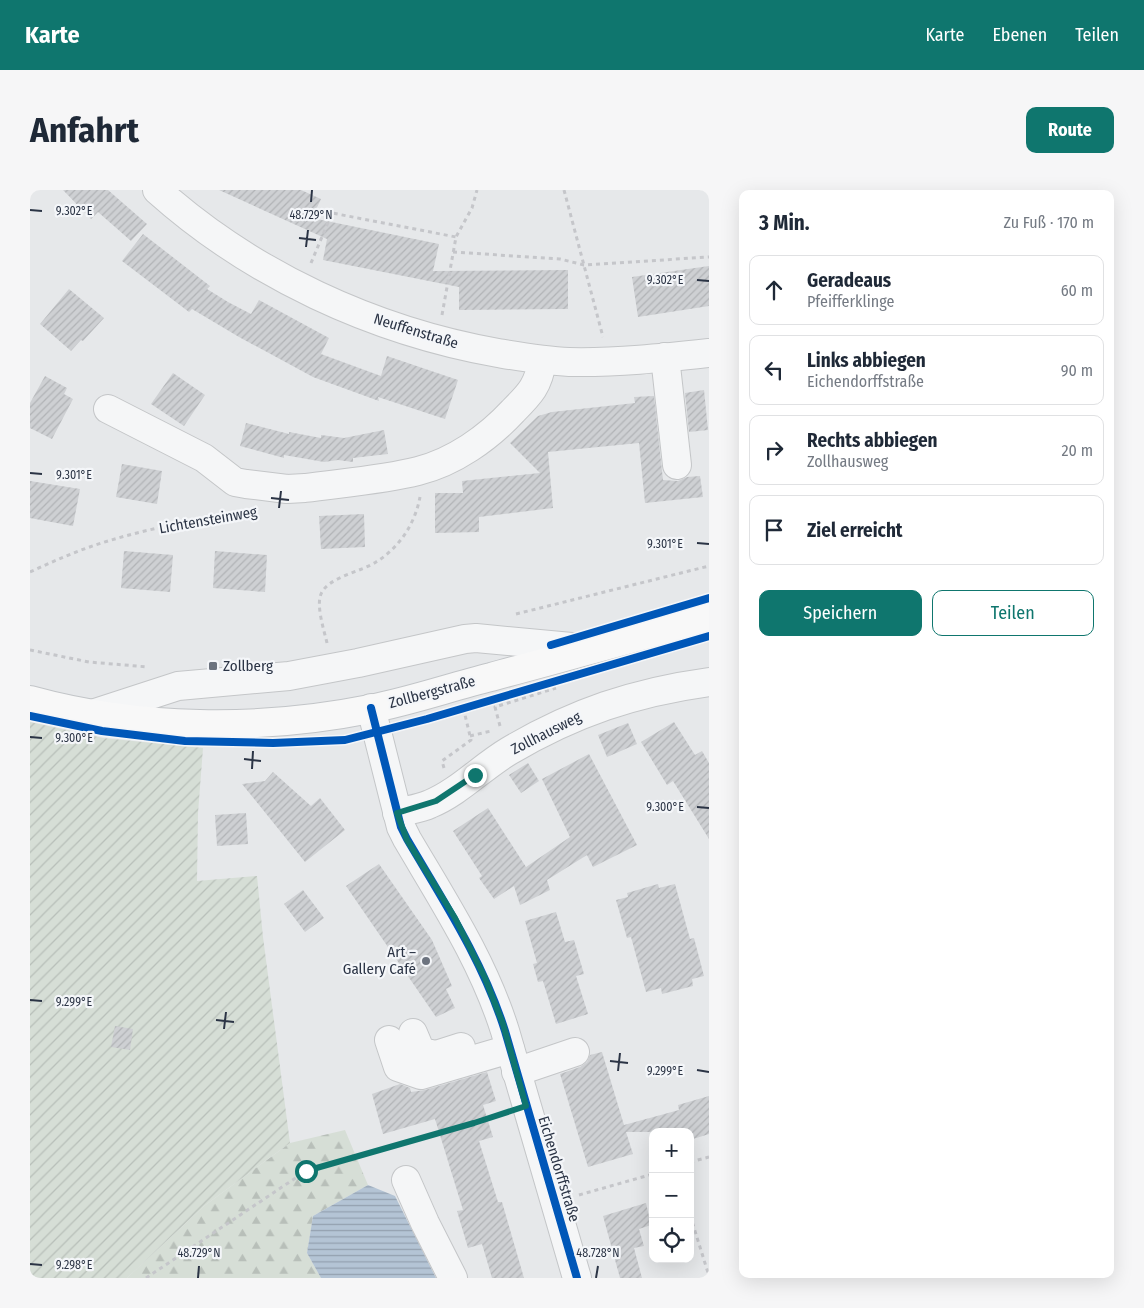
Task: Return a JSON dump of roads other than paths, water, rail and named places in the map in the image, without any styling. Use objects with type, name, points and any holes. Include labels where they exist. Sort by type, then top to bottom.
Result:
[{"type":"main road","name":"Zollbergstraße","points":[[30,700],[95,713],[149,721],[228,723],[298,719],[371,708],[419,697],[709,617]]},
{"type":"street","name":"Neuffenstraße","points":[[157,190],[206,229],[237,250],[301,287],[360,314],[438,340],[542,360],[570,362],[665,358],[709,353]]},
{"type":"street","points":[[665,358],[677,466]]},
{"type":"street","name":"Lichtensteinweg","points":[[108,409],[204,458],[235,482],[287,489],[305,488],[418,471],[458,455],[476,443],[508,416],[532,391],[537,382],[542,360]]},
{"type":"street","points":[[95,713],[178,686],[289,676],[351,665],[465,639],[476,638],[597,649]]},
{"type":"street","name":"Zollhausweg","points":[[397,813],[428,805],[457,788],[509,751],[558,725],[598,708],[659,690],[709,682]]},
{"type":"street","name":"Eichendorffstraße","points":[[371,708],[397,813],[407,840],[455,918],[494,1001],[577,1278]]},
{"type":"street","points":[[401,1037],[420,1052],[436,1056],[510,1051],[575,1052]]},
{"type":"street","points":[[406,1180],[453,1278]]},
{"type":"water","points":[[368,1185],[395,1196],[436,1278],[321,1278],[307,1253],[313,1216]]},
{"type":"place","name":"Zollberg","points":[[213,666]]},
{"type":"place","name":"Art – Gallery Café","points":[[426,961]]}]
